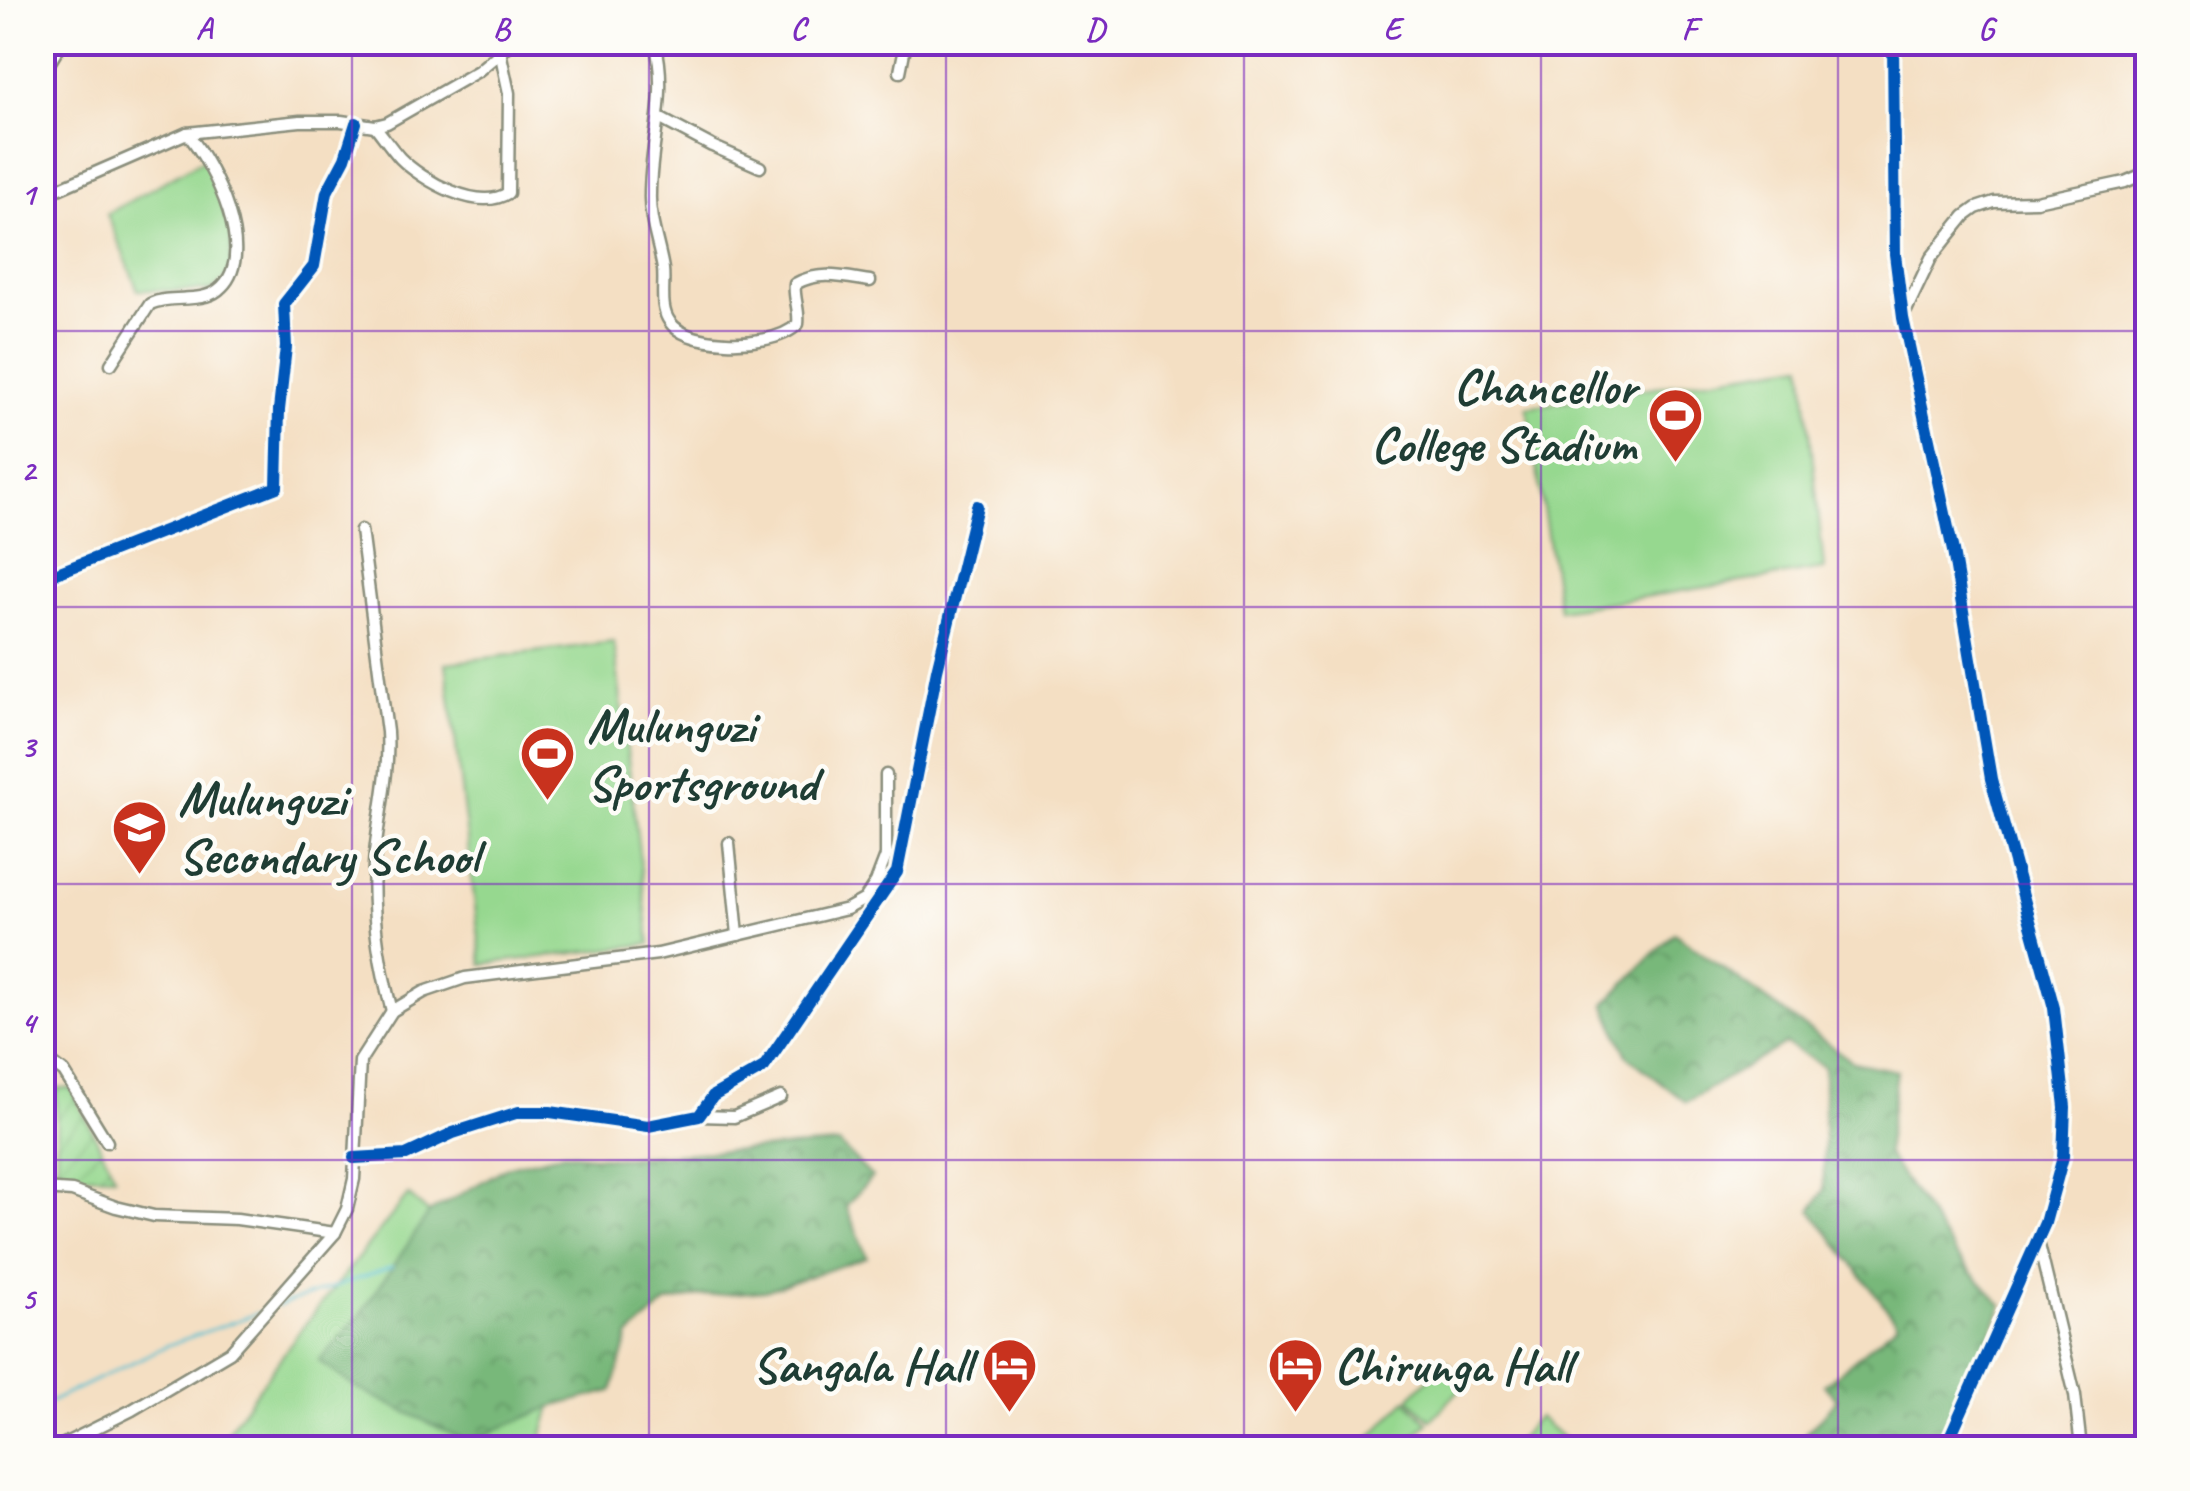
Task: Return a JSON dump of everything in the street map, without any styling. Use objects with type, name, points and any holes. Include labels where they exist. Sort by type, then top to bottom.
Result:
[{"type":"street","points":[[42,75],[62,42]]},
{"type":"street","points":[[42,196],[187,133],[300,121],[375,126],[423,103],[514,42]]},
{"type":"street","points":[[655,42],[662,88],[649,192],[669,322],[682,332],[726,342],[774,337],[798,324],[794,291],[801,280],[825,274],[870,281]]},
{"type":"street","points":[[900,72],[906,42]]},
{"type":"street","points":[[1893,42],[1895,254],[1903,318],[1953,551],[1992,780],[2046,970],[2063,1067],[2063,1157],[2038,1241],[1946,1448]]},
{"type":"street","points":[[375,126],[416,172],[480,200],[499,199],[508,193],[510,181],[509,93],[500,48]]},
{"type":"street","points":[[659,118],[760,166]]},
{"type":"street","points":[[52,575],[277,487],[286,347],[284,304],[314,266],[327,192],[345,158],[356,123]]},
{"type":"street","points":[[111,364],[150,304],[159,299],[202,297],[218,291],[231,275],[235,255],[232,225],[203,152],[187,133]]},
{"type":"street","points":[[1903,318],[1931,258],[1976,208],[1994,202],[2036,201],[2125,182],[2148,172]]},
{"type":"street","points":[[698,1116],[713,1096],[764,1067],[897,872],[937,670],[977,506]]},
{"type":"street","points":[[361,530],[389,760],[374,866],[376,939],[392,1011]]},
{"type":"street","points":[[56,1448],[132,1410],[230,1352],[335,1233],[347,1209],[360,1061],[392,1011],[424,992],[465,978],[658,954],[847,910],[865,899],[886,856],[886,775]]},
{"type":"street","points":[[728,843],[738,935]]},
{"type":"street","points":[[42,1056],[75,1086],[106,1142]]},
{"type":"street","points":[[354,1158],[406,1155],[467,1128],[519,1112],[550,1112],[648,1126],[698,1116],[734,1117],[782,1097]]},
{"type":"street","points":[[42,1189],[72,1191],[154,1216],[236,1219],[335,1233]]},
{"type":"street","points":[[2038,1241],[2075,1394],[2082,1448]]},
{"type":"green space","points":[[206,158],[232,231],[231,273],[211,291],[138,290],[107,214]]},
{"type":"green space","name":"Chancellor College Stadium","points":[[1803,364],[1824,569],[1559,610],[1527,407]]},
{"type":"green space","name":"Mulunguzi Sportsground","points":[[614,642],[650,944],[482,964],[446,663]]},
{"type":"green space","points":[[1674,933],[1853,1062],[1897,1071],[1886,1153],[1956,1255],[2003,1306],[1943,1448],[1815,1448],[1804,1436],[1837,1399],[1824,1385],[1898,1323],[1811,1210],[1824,1191],[1824,1067],[1785,1044],[1686,1102],[1627,1056],[1605,1004]]},
{"type":"green space","points":[[56,1088],[71,1088],[115,1176],[57,1175]]},
{"type":"green space","points":[[839,1144],[872,1177],[846,1206],[867,1257],[765,1291],[699,1296],[667,1303],[629,1336],[612,1391],[551,1407],[468,1442],[358,1389],[319,1361],[360,1315],[429,1213],[509,1166],[565,1153],[613,1158]]},
{"type":"green space","points":[[408,1195],[429,1213],[360,1315],[319,1361],[358,1389],[468,1442],[551,1407],[539,1448],[216,1448],[299,1332]]},
{"type":"green space","points":[[1446,1360],[1466,1383],[1431,1420],[1409,1399]]},
{"type":"green space","points":[[1406,1400],[1428,1423],[1401,1448],[1378,1448],[1369,1439]]},
{"type":"green space","points":[[1538,1417],[1542,1420],[1574,1448],[1511,1448]]},
{"type":"waterway","points":[[278,1306],[392,1267]]},
{"type":"waterway","points":[[42,1406],[168,1345],[261,1312]]},
{"type":"cycle path","points":[[1893,42],[1895,254],[1903,318],[1953,551],[1991,779],[2054,1008],[2065,1107],[2063,1157],[2045,1223],[1945,1448]]},
{"type":"cycle path","points":[[52,575],[277,487],[286,347],[284,304],[314,266],[327,192],[345,158],[356,123]]},
{"type":"cycle path","points":[[354,1158],[406,1155],[453,1133],[519,1112],[550,1112],[648,1126],[699,1116],[713,1096],[764,1067],[897,872],[937,670],[977,506]]},
{"type":"place","name":"Chancellor College Stadium","points":[[1675,464]]},
{"type":"place","name":"Mulunguzi Sportsground","points":[[548,803]]},
{"type":"place","name":"Mulunguzi Secondary School","points":[[139,876]]},
{"type":"place","name":"Sangala Hall","points":[[1010,1414]]},
{"type":"place","name":"Chirunga Hall","points":[[1295,1414]]}]
